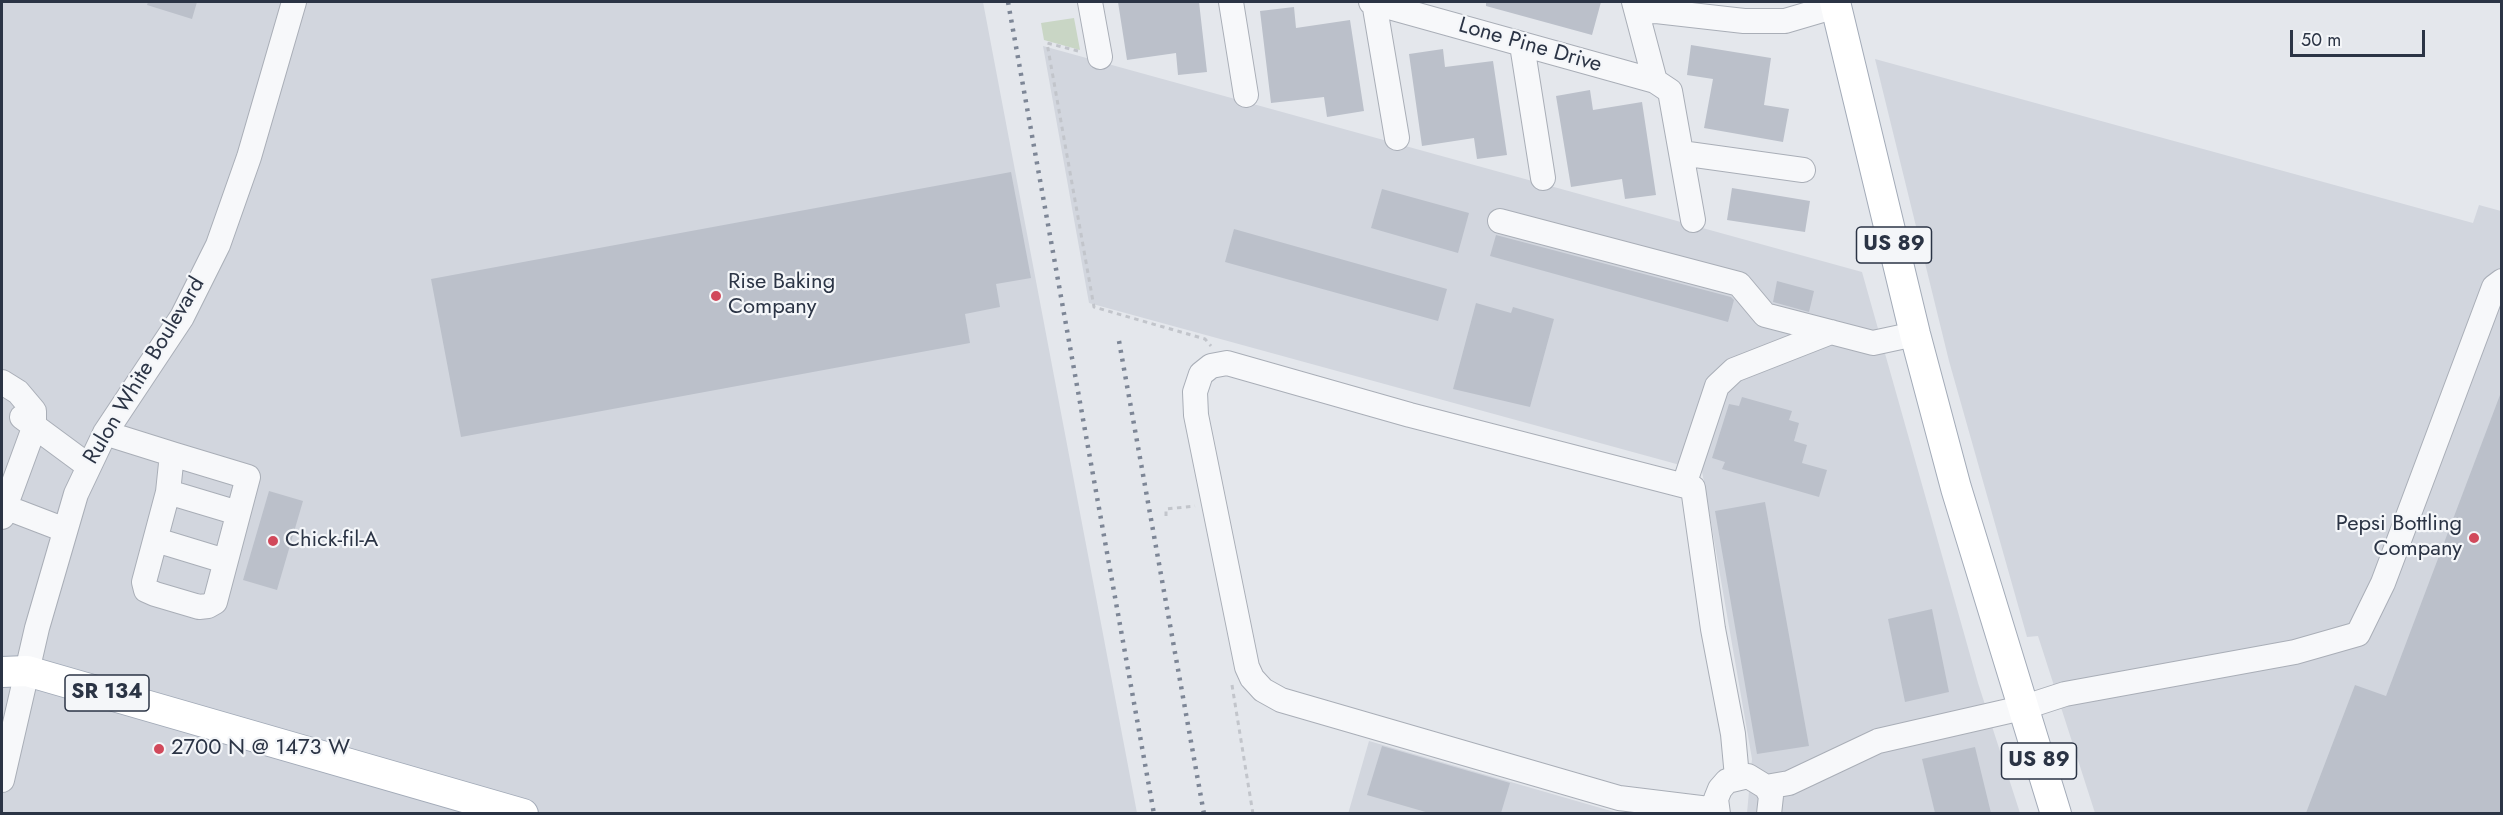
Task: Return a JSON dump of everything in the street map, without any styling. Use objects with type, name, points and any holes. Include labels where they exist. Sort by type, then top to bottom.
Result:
[{"type":"main road","name":"US 89","points":[[1836,4],[1915,334],[1956,488],[2056,813]]},
{"type":"main road","name":"SR 134","points":[[2,651],[14,672],[523,813]]},
{"type":"street","name":"Rulon White Boulevard","points":[[2,780],[14,672],[87,465],[105,433],[182,317],[218,245],[249,158],[294,2]]},
{"type":"street","points":[[1090,2],[1100,57]]},
{"type":"street","points":[[1231,2],[1246,95]]},
{"type":"street","points":[[1381,3],[1397,138]]},
{"type":"street","name":"Lone Pine Drive","points":[[1381,3],[1655,81]]},
{"type":"street","points":[[1693,220],[1670,91],[1655,81],[1636,7],[1744,21],[1785,21],[1836,4]]},
{"type":"street","points":[[1522,45],[1543,178]]},
{"type":"street","points":[[1681,153],[1803,170]]},
{"type":"street","points":[[1500,221],[1740,284],[1764,315],[1873,343],[1915,334]]},
{"type":"street","points":[[1766,787],[1789,783],[1878,741],[2022,708],[2066,694],[2295,652],[2358,634],[2384,583],[2494,287],[2502,281]]},
{"type":"street","points":[[1684,485],[1717,386],[1734,370],[1831,332]]},
{"type":"street","points":[[1737,777],[1733,734],[1713,629],[1693,488],[1410,414],[1227,363],[1219,363],[1206,370],[1198,380],[1195,392],[1196,415],[1247,667],[1251,678],[1263,690],[1281,700],[1618,798],[1718,812],[1716,799],[1720,789],[1727,781],[1748,776],[1766,787],[1771,796],[1770,813]]},
{"type":"street","points":[[2,382],[18,392],[34,411],[34,428],[3,512],[65,530]]},
{"type":"street","points":[[2,396],[34,428],[87,465]]},
{"type":"street","points":[[2,471],[16,422],[34,428]]},
{"type":"street","points":[[105,433],[248,477],[248,487],[238,513],[215,602],[200,607],[146,590],[144,582],[168,492],[172,454]]},
{"type":"street","points":[[168,492],[238,513]]},
{"type":"street","points":[[156,540],[225,561]]},
{"type":"path","points":[[1047,43],[1094,307],[1205,339],[1215,346],[1207,349]]},
{"type":"path","points":[[1166,516],[1166,509],[1200,505]]},
{"type":"path","points":[[1230,680],[1253,813]]},
{"type":"shaded area","points":[[2,2],[983,2],[1137,813],[2,814]]},
{"type":"shaded area","points":[[1043,46],[1862,272],[1978,683],[2020,813],[1747,813],[1752,759],[1702,471],[1089,303]]},
{"type":"shaded area","points":[[1875,59],[2473,223],[2479,205],[2501,211],[2501,813],[2095,813],[2038,636],[2027,637],[1949,361]]},
{"type":"shaded area","points":[[1369,741],[1618,813],[1348,814]]},
{"type":"green space","points":[[1074,18],[1080,50],[1044,40],[1041,23]]},
{"type":"building","points":[[148,2],[197,2],[192,19],[147,5]]},
{"type":"building","points":[[1118,2],[1199,2],[1207,72],[1178,75],[1176,53],[1127,60]]},
{"type":"building","points":[[1486,2],[1601,2],[1592,35],[1486,6]]},
{"type":"building","points":[[1294,7],[1296,28],[1350,20],[1364,111],[1327,117],[1324,97],[1271,103],[1260,11]]},
{"type":"building","points":[[1691,45],[1771,58],[1764,105],[1789,109],[1783,142],[1704,128],[1713,79],[1687,75]]},
{"type":"building","points":[[1443,49],[1445,67],[1493,61],[1507,155],[1477,159],[1474,138],[1422,146],[1409,54]]},
{"type":"building","points":[[1590,90],[1593,110],[1642,102],[1656,195],[1625,199],[1622,179],[1571,187],[1556,96]]},
{"type":"building","name":"Rise Baking Company","points":[[1011,172],[1031,278],[996,284],[1000,307],[965,314],[970,343],[461,437],[431,279]]},
{"type":"building","points":[[1732,188],[1810,201],[1805,232],[1727,220]]},
{"type":"building","points":[[1382,189],[1469,213],[1458,253],[1371,228]]},
{"type":"building","points":[[1234,229],[1447,289],[1438,321],[1225,262]]},
{"type":"building","points":[[1496,235],[1731,297],[1734,300],[1728,322],[1490,256]]},
{"type":"building","points":[[1777,281],[1814,291],[1809,312],[1773,302]]},
{"type":"building","points":[[1476,303],[1511,313],[1513,307],[1554,319],[1530,407],[1453,389]]},
{"type":"building","name":"Pepsi Bottling Company","points":[[2500,395],[2502,813],[2306,813],[2355,685],[2386,696]]},
{"type":"building","points":[[1742,397],[1792,411],[1789,420],[1799,423],[1794,441],[1807,445],[1802,463],[1827,470],[1819,497],[1722,469],[1725,462],[1712,458],[1729,404],[1739,406]]},
{"type":"building","name":"Chick-fil-A","points":[[269,491],[303,501],[277,590],[243,580]]},
{"type":"building","points":[[1765,502],[1809,746],[1757,754],[1715,511]]},
{"type":"building","points":[[1932,609],[1949,692],[1905,702],[1888,619]]},
{"type":"building","points":[[1382,746],[1510,783],[1501,813],[1429,813],[1367,795]]},
{"type":"building","points":[[1975,747],[1991,813],[1935,813],[1922,759]]},
{"type":"railway","points":[[1008,2],[1154,814]]},
{"type":"railway","points":[[1119,341],[1204,814]]},
{"type":"place","name":"Rise Baking Company","points":[[716,296]]},
{"type":"place","name":"Pepsi Bottling Company","points":[[2474,538]]},
{"type":"place","name":"Chick-fil-A","points":[[273,541]]},
{"type":"place","name":"2700 N @ 1473 W","points":[[159,749]]}]
